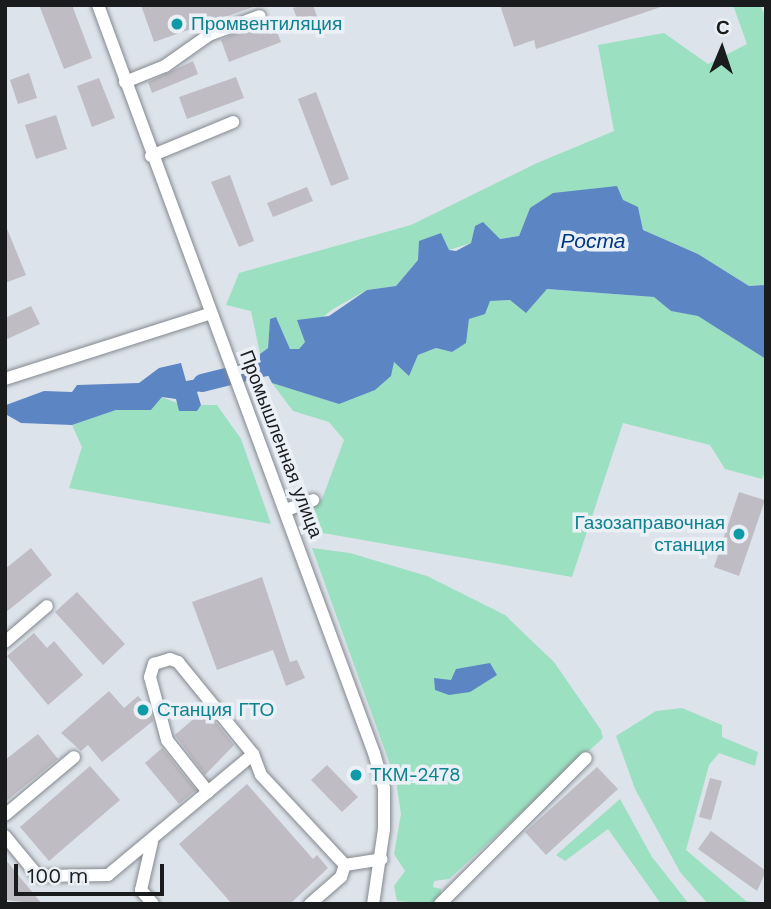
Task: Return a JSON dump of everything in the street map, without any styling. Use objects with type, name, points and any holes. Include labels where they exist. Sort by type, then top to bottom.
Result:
[{"type":"street","name":"Промышленная улица","points":[[98,5],[209,314],[286,510],[384,789],[382,859],[373,904]]},
{"type":"street","points":[[125,82],[165,66],[209,35],[260,16]]},
{"type":"street","points":[[151,156],[233,122]]},
{"type":"street","points":[[5,379],[209,314]]},
{"type":"street","points":[[286,510],[313,500]]},
{"type":"street","points":[[5,642],[47,606]]},
{"type":"street","points":[[208,792],[167,740],[150,677],[154,664],[170,659],[178,662],[253,754],[261,775],[345,865]]},
{"type":"street","points":[[5,836],[38,876],[108,874],[152,842],[253,754]]},
{"type":"street","points":[[5,815],[74,757]]},
{"type":"street","points":[[440,904],[586,758]]},
{"type":"street","points":[[152,842],[141,890],[153,904]]},
{"type":"street","points":[[345,865],[382,859]]},
{"type":"street","points":[[310,904],[341,877],[345,865]]},
{"type":"green space","points":[[733,5],[760,5],[766,18],[766,285],[749,286],[698,254],[643,230],[638,207],[530,208],[519,236],[500,239],[475,226],[471,243],[418,260],[396,286],[367,290],[333,309],[304,332],[305,342],[299,349],[290,349],[276,317],[270,320],[268,348],[260,354],[251,311],[226,305],[239,273],[411,225],[537,163],[614,131],[598,45],[664,33],[708,64],[747,44]]},
{"type":"green space","points":[[547,289],[654,297],[671,311],[698,315],[764,356],[766,469],[762,479],[725,469],[710,445],[623,423],[572,577],[306,530],[297,510],[322,499],[344,440],[329,422],[293,411],[272,383],[339,404],[394,362],[408,375],[418,355],[436,348],[452,352],[465,343],[469,319],[490,301],[510,300],[526,312]]},
{"type":"green space","points":[[162,397],[197,411],[201,405],[217,405],[241,439],[271,524],[69,488],[82,447],[72,425],[116,410],[151,410]]},
{"type":"green space","points":[[312,548],[350,553],[427,576],[505,615],[554,662],[601,730],[603,738],[449,879],[434,881],[433,887],[441,889],[441,898],[435,904],[397,901],[394,886],[405,871],[394,854],[401,814],[396,781]]},
{"type":"green space","points":[[682,708],[722,725],[722,737],[758,752],[755,766],[719,753],[709,765],[686,850],[746,901],[766,904],[708,904],[680,872],[635,789],[616,736],[656,711]]},
{"type":"green space","points":[[620,799],[652,857],[689,904],[661,904],[608,829],[565,861],[556,855]]},
{"type":"water","name":"Роста","points":[[617,186],[623,200],[638,207],[643,230],[698,254],[749,286],[766,285],[766,359],[698,316],[671,311],[654,297],[547,289],[526,313],[510,300],[490,301],[485,314],[469,319],[466,343],[452,352],[436,348],[418,355],[409,376],[394,362],[391,376],[375,390],[339,404],[272,383],[260,360],[260,354],[268,348],[270,319],[276,317],[290,349],[299,349],[305,342],[297,320],[329,316],[367,290],[396,286],[418,260],[419,241],[441,233],[449,250],[456,251],[471,243],[475,226],[483,222],[500,239],[519,236],[530,208],[553,193]]},
{"type":"water","points":[[181,363],[186,381],[222,375],[223,380],[197,392],[201,405],[197,411],[179,411],[176,399],[162,397],[151,410],[116,410],[72,425],[21,423],[7,415],[6,405],[44,391],[72,392],[77,385],[139,383],[159,368]]},
{"type":"water","points":[[490,663],[497,675],[470,692],[449,695],[435,690],[434,678],[451,680],[456,669]]},
{"type":"building","points":[[39,5],[72,5],[92,58],[64,69]]},
{"type":"building","name":"Промвентиляция","points":[[141,5],[256,5],[256,6],[154,42]]},
{"type":"building","points":[[313,5],[318,19],[300,26],[293,8]]},
{"type":"building","points":[[500,5],[661,7],[536,49],[534,40],[514,47]]},
{"type":"building","points":[[271,17],[281,42],[229,62],[221,40]]},
{"type":"building","points":[[193,61],[198,74],[152,93],[148,82]]},
{"type":"building","points":[[29,73],[37,98],[18,104],[10,80]]},
{"type":"building","points":[[236,77],[244,98],[187,119],[179,97]]},
{"type":"building","points":[[99,78],[115,118],[92,127],[77,86]]},
{"type":"building","points":[[316,92],[349,179],[331,186],[298,99]]},
{"type":"building","points":[[56,115],[67,149],[36,159],[25,125]]},
{"type":"building","points":[[230,175],[254,241],[239,247],[211,182]]},
{"type":"building","points":[[307,187],[313,201],[273,217],[267,203]]},
{"type":"building","points":[[5,224],[26,275],[5,283]]},
{"type":"building","points":[[31,306],[40,324],[5,340],[5,318]]},
{"type":"building","name":"Газозаправочная станция","points":[[739,492],[765,500],[739,576],[714,567]]},
{"type":"building","points":[[31,548],[52,575],[5,613],[5,569]]},
{"type":"building","points":[[262,577],[290,662],[297,660],[305,678],[286,686],[273,650],[217,670],[192,602]]},
{"type":"building","points":[[77,592],[125,644],[103,665],[55,612]]},
{"type":"building","points":[[34,633],[47,648],[54,641],[83,675],[48,705],[7,656]]},
{"type":"building","points":[[109,691],[124,708],[138,696],[150,709],[153,721],[102,762],[88,745],[81,751],[61,733]]},
{"type":"building","points":[[205,709],[234,745],[205,775],[175,735]]},
{"type":"building","points":[[38,734],[58,759],[5,802],[5,760]]},
{"type":"building","points":[[162,748],[196,790],[179,804],[145,763]]},
{"type":"building","points":[[327,765],[358,797],[342,812],[311,780]]},
{"type":"building","points":[[90,766],[120,800],[49,861],[20,827]]},
{"type":"building","points":[[597,767],[618,789],[546,855],[525,832]]},
{"type":"building","points":[[710,778],[722,781],[711,820],[699,817]]},
{"type":"building","points":[[247,784],[313,859],[317,855],[328,868],[290,904],[232,904],[179,844]]},
{"type":"building","points":[[711,831],[766,871],[757,891],[698,849]]},
{"type":"building","points":[[5,859],[42,904],[5,900]]},
{"type":"waterway","name":"Роста","points":[[202,383],[286,362]]},
{"type":"place","name":"Промвентиляция","points":[[177,24]]},
{"type":"place","name":"Газозаправочная станция","points":[[739,534]]},
{"type":"place","name":"Станция ГТО","points":[[143,710]]},
{"type":"place","name":"ТКМ-2478","points":[[356,775]]}]
